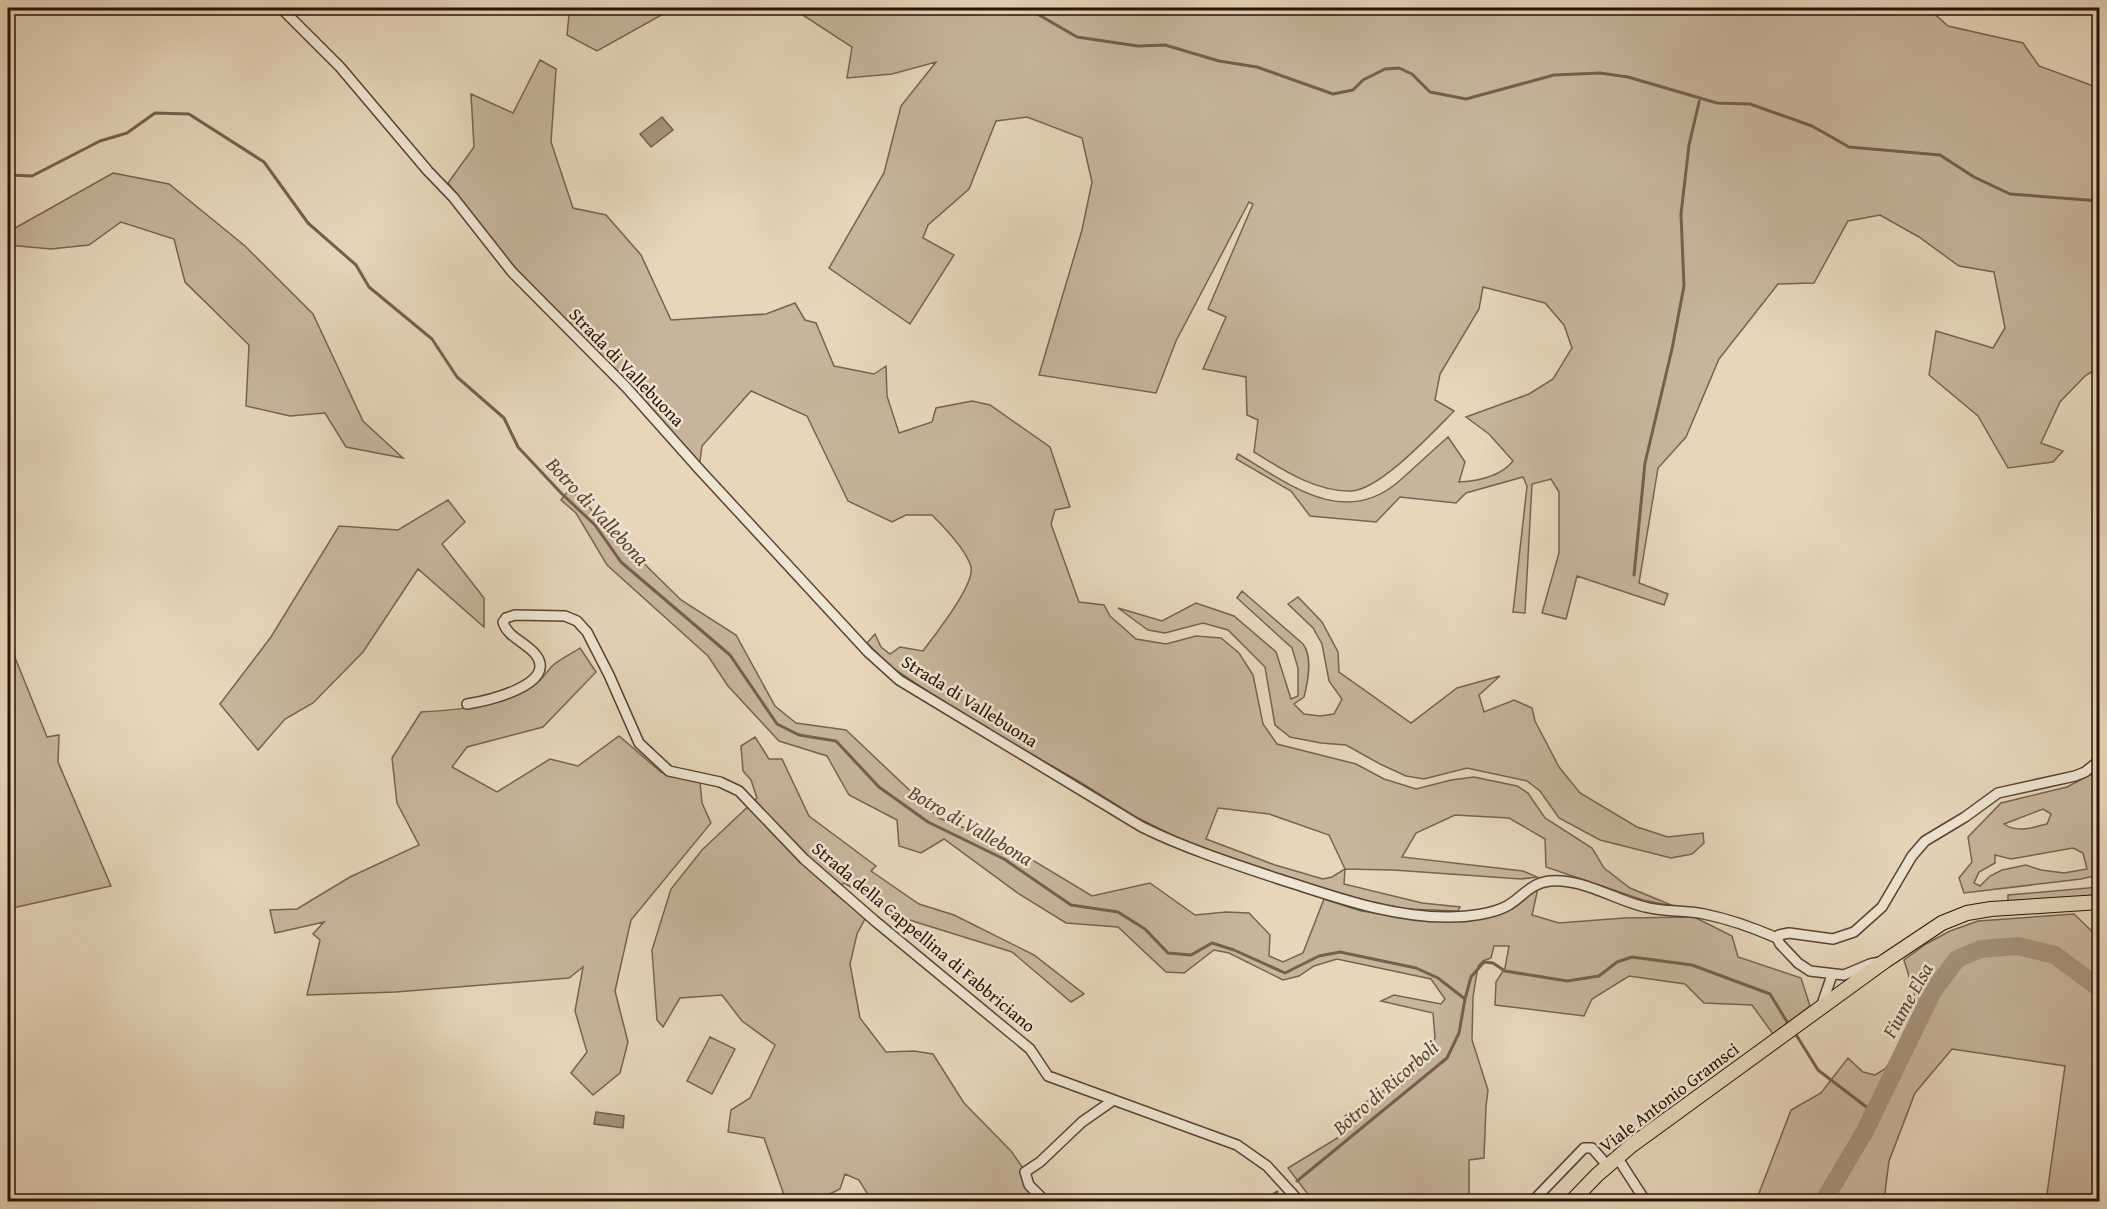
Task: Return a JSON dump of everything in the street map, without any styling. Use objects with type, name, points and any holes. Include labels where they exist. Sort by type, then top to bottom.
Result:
[{"type":"main road","name":"Viale Antonio Gramsci","points":[[1571,1202],[1612,1161],[1932,928],[1963,914],[2012,907],[2100,902]]},
{"type":"street","name":"Strada di Vallebuona","points":[[277,8],[282,9],[329,55],[453,197],[512,272],[626,387],[868,652],[900,680],[1168,840],[1204,855],[1357,904],[1412,914],[1451,917],[1492,912],[1508,906],[1533,886],[1549,881],[1569,882],[1647,908],[1705,914],[1777,938]]},
{"type":"street","name":"Strada della Cappellina di Fabbriciano","points":[[467,704],[518,688],[534,681],[538,675],[540,664],[537,657],[506,630],[503,622],[506,618],[515,615],[565,616],[577,621],[587,633],[609,675],[639,743],[669,771],[720,782],[739,791],[804,859],[1030,1049],[1048,1076],[1237,1145],[1267,1166],[1300,1202]]},
{"type":"street","points":[[1885,961],[1870,964],[1846,975],[1810,971],[1798,963],[1777,938],[1779,935],[1790,933],[1833,939],[1854,932],[1882,907],[1915,851],[1925,841],[1965,817],[1998,793],[2075,776],[2100,760]]},
{"type":"street","points":[[1820,1009],[1833,975]]},
{"type":"street","points":[[1046,1202],[1029,1185],[1025,1172],[1040,1162],[1082,1122],[1112,1101]]},
{"type":"street","points":[[1532,1202],[1584,1148],[1592,1148],[1612,1161],[1646,1202]]},
{"type":"shaded area","points":[[579,8],[674,8],[597,51],[567,35],[569,15]]},
{"type":"shaded area","points":[[792,8],[1836,8],[1859,14],[1883,8],[1928,8],[1948,26],[2023,43],[2039,66],[2099,88],[2099,367],[2085,376],[2060,402],[2041,443],[2063,451],[2053,462],[2008,468],[1978,416],[1929,375],[1936,331],[1993,348],[2005,328],[1994,272],[1959,266],[1919,237],[1880,215],[1848,221],[1814,283],[1778,284],[1719,359],[1686,437],[1658,468],[1639,583],[1668,594],[1664,605],[1577,576],[1566,619],[1542,613],[1559,553],[1559,492],[1551,479],[1532,484],[1525,613],[1513,612],[1527,486],[1523,477],[1466,493],[1456,503],[1400,497],[1376,522],[1310,516],[1291,491],[1236,459],[1238,454],[1296,488],[1336,501],[1356,502],[1376,496],[1397,483],[1448,437],[1465,462],[1459,482],[1496,474],[1513,461],[1489,434],[1466,417],[1529,394],[1553,379],[1572,348],[1564,325],[1545,303],[1483,287],[1479,309],[1440,374],[1435,400],[1454,411],[1391,471],[1363,488],[1351,491],[1338,490],[1300,479],[1254,452],[1258,420],[1247,415],[1246,377],[1203,369],[1226,317],[1208,309],[1253,204],[1249,202],[1176,341],[1156,393],[1039,375],[1082,230],[1092,182],[1082,138],[1027,117],[996,121],[969,189],[928,225],[923,238],[954,255],[910,324],[829,268],[884,173],[901,106],[936,62],[892,74],[847,78],[852,47]]},
{"type":"shaded area","points":[[540,60],[556,69],[551,142],[573,208],[606,215],[641,255],[671,320],[766,314],[795,303],[805,320],[816,323],[834,366],[874,374],[886,366],[887,396],[899,433],[932,422],[936,408],[972,401],[990,405],[1050,447],[1070,507],[1055,510],[1051,524],[1079,602],[1104,605],[1110,616],[1136,639],[1166,644],[1196,636],[1221,638],[1239,653],[1253,675],[1263,724],[1277,744],[1356,764],[1384,779],[1416,789],[1474,777],[1517,786],[1528,793],[1545,818],[1592,848],[1604,868],[1630,888],[1676,907],[1643,900],[1546,867],[1545,839],[1509,818],[1455,815],[1416,833],[1402,857],[1523,871],[1537,877],[1521,879],[1345,869],[1344,884],[1422,903],[1460,907],[1458,911],[1406,909],[1367,901],[1278,875],[1194,846],[1134,816],[962,714],[890,666],[867,643],[875,634],[881,647],[890,654],[900,647],[923,651],[953,610],[971,575],[969,561],[960,547],[932,515],[906,515],[892,522],[848,501],[807,416],[751,391],[702,446],[699,469],[501,252],[448,183],[474,147],[471,94],[513,113]],"holes":[[[1218,808],[1269,814],[1329,835],[1345,869],[1332,877],[1323,879],[1275,865],[1206,839]]]},
{"type":"shaded area","points":[[662,117],[673,130],[651,147],[640,134]]},
{"type":"shaded area","points":[[113,173],[169,184],[245,246],[313,314],[363,421],[403,458],[346,447],[325,413],[290,416],[246,406],[249,345],[185,282],[174,239],[121,222],[89,245],[51,249],[8,245],[8,232]]},
{"type":"shaded area","points":[[568,491],[583,498],[595,515],[681,600],[736,635],[775,706],[796,723],[846,730],[939,818],[1006,844],[1092,896],[1150,883],[1195,915],[1226,912],[1249,913],[1270,935],[1269,956],[1283,962],[1303,953],[1324,899],[1361,911],[1412,918],[1498,915],[1518,904],[1538,888],[1532,915],[1559,923],[1624,918],[1694,917],[1732,936],[1738,957],[1801,978],[1810,1006],[1773,1034],[1752,1005],[1704,1003],[1685,984],[1629,976],[1592,999],[1584,1016],[1495,1005],[1496,982],[1505,968],[1509,946],[1494,946],[1491,958],[1478,966],[1473,997],[1472,1040],[1488,1090],[1484,1158],[1469,1160],[1469,1201],[1313,1201],[1288,1168],[1344,1134],[1345,1116],[1412,1072],[1435,1038],[1433,1013],[1381,1001],[1394,995],[1441,1004],[1445,999],[1431,979],[1337,959],[1314,966],[1299,976],[1283,980],[1229,953],[1214,950],[1184,973],[1166,972],[1118,927],[1066,923],[1019,894],[944,839],[921,853],[899,846],[897,820],[849,795],[827,756],[779,741],[728,686],[708,656],[607,565],[576,513],[561,500]]},
{"type":"shaded area","points":[[448,500],[465,522],[442,544],[484,598],[484,627],[418,569],[363,652],[313,703],[285,719],[258,750],[220,704],[271,637],[339,526],[398,530]]},
{"type":"shaded area","points":[[1242,591],[1306,649],[1309,669],[1306,691],[1304,697],[1294,704],[1304,714],[1320,716],[1334,714],[1342,699],[1329,681],[1322,644],[1313,628],[1288,604],[1298,597],[1322,622],[1338,652],[1339,672],[1411,723],[1457,688],[1500,676],[1479,695],[1484,712],[1514,700],[1532,708],[1535,721],[1559,767],[1580,793],[1637,827],[1668,837],[1703,833],[1704,843],[1692,854],[1671,858],[1600,840],[1559,818],[1540,791],[1527,781],[1467,768],[1424,779],[1406,776],[1346,745],[1290,737],[1275,725],[1265,667],[1228,630],[1203,623],[1165,633],[1148,630],[1118,608],[1162,621],[1196,603],[1234,616],[1276,652],[1291,699],[1298,696],[1298,668],[1292,648],[1237,598]]},
{"type":"shaded area","points":[[8,640],[47,737],[59,735],[58,762],[111,886],[8,909]]},
{"type":"shaded area","points":[[580,648],[596,672],[543,727],[467,747],[452,767],[497,792],[550,759],[578,766],[619,736],[661,772],[700,782],[702,803],[711,823],[631,920],[615,991],[628,1042],[620,1073],[593,1095],[571,1073],[587,1052],[575,1011],[583,967],[569,978],[396,992],[307,995],[320,940],[313,934],[324,922],[275,933],[270,910],[297,909],[350,877],[419,845],[397,803],[392,758],[421,712],[480,706],[508,699],[536,684],[552,666]]},
{"type":"shaded area","points":[[755,737],[769,759],[782,759],[809,816],[876,866],[871,871],[919,904],[954,915],[1034,955],[1084,994],[1071,1002],[1012,952],[903,918],[844,883],[832,891],[866,917],[857,934],[850,964],[860,1018],[886,1052],[914,1051],[933,1054],[964,1103],[1011,1151],[1046,1201],[872,1201],[859,1180],[845,1174],[840,1189],[815,1201],[775,1201],[784,1195],[764,1138],[728,1132],[731,1110],[750,1098],[775,1045],[742,1021],[722,995],[680,998],[663,1027],[657,1020],[652,950],[671,889],[702,850],[757,798],[751,780],[743,771],[741,746]]},
{"type":"shaded area","points":[[2099,770],[2099,875],[1964,893],[1959,878],[1972,862],[1968,837],[2001,803],[2067,787]],"holes":[[[2043,809],[2051,814],[2047,824],[2019,829],[2004,824]],[[2073,848],[2083,853],[2087,869],[2064,873],[2041,870],[2026,865],[2002,870],[1990,876],[1980,886],[1974,883],[1979,872],[1995,863],[1995,855],[2011,859]]]},
{"type":"shaded area","points":[[2099,887],[2099,897],[2008,901],[2008,895]]},
{"type":"shaded area","points":[[2074,914],[2099,938],[2100,1190],[2097,1199],[2046,1201],[2065,1066],[1952,1049],[1915,1093],[1889,1161],[1884,1201],[1827,1201],[1847,1170],[1842,1166],[1813,1201],[1756,1201],[1791,1110],[1821,1093],[1848,1058],[1863,1072],[1875,1075],[1885,1069],[1891,1061],[1918,1006],[1904,960],[1926,944],[1950,931],[1978,921]]},
{"type":"shaded area","points":[[710,1037],[735,1049],[712,1094],[687,1081]]},
{"type":"shaded area","points":[[596,1112],[624,1116],[623,1128],[594,1124]]},
{"type":"waterway","points":[[1027,8],[1077,37],[1138,46],[1165,45],[1219,61],[1257,67],[1333,94],[1353,90],[1363,80],[1385,69],[1399,68],[1412,74],[1430,92],[1466,99],[1554,75],[1600,73],[1628,77],[1717,103],[1750,104],[1812,126],[1849,147],[1940,155],[1974,177],[2010,194],[2100,201]]},
{"type":"waterway","points":[[1634,575],[1645,463],[1672,349],[1684,286],[1681,214],[1689,145],[1700,98]]},
{"type":"waterway","name":"Botro di Vallebona","points":[[8,175],[32,176],[100,141],[127,133],[155,113],[189,114],[264,162],[308,223],[356,265],[369,287],[432,339],[457,377],[504,418],[518,447],[595,525],[621,562],[730,655],[777,724],[799,735],[836,741],[879,787],[928,822],[1004,859],[1071,905],[1118,912],[1145,929],[1168,953],[1191,955],[1212,943],[1234,950],[1285,973],[1319,956],[1340,952],[1416,968],[1438,978],[1465,999],[1471,977],[1484,962],[1493,963],[1505,971],[1567,981],[1599,976],[1617,962],[1632,957],[1692,965],[1770,994],[1789,1025]]},
{"type":"waterway","name":"Fiume Elsa","points":[[1823,1202],[1865,1131],[1933,991],[1957,959],[1981,949],[2018,946],[2055,955],[2100,989]]},
{"type":"waterway","name":"Botro di Ricorboli","points":[[1297,1181],[1447,1058],[1459,1033],[1465,999]]},
{"type":"waterway","name":"Botro di Vallebona","points":[[1795,1033],[1818,1070],[1873,1112]]},
{"type":"waterway","name":"Botro di Ricorboli","points":[[1262,1202],[1277,1192]]}]
